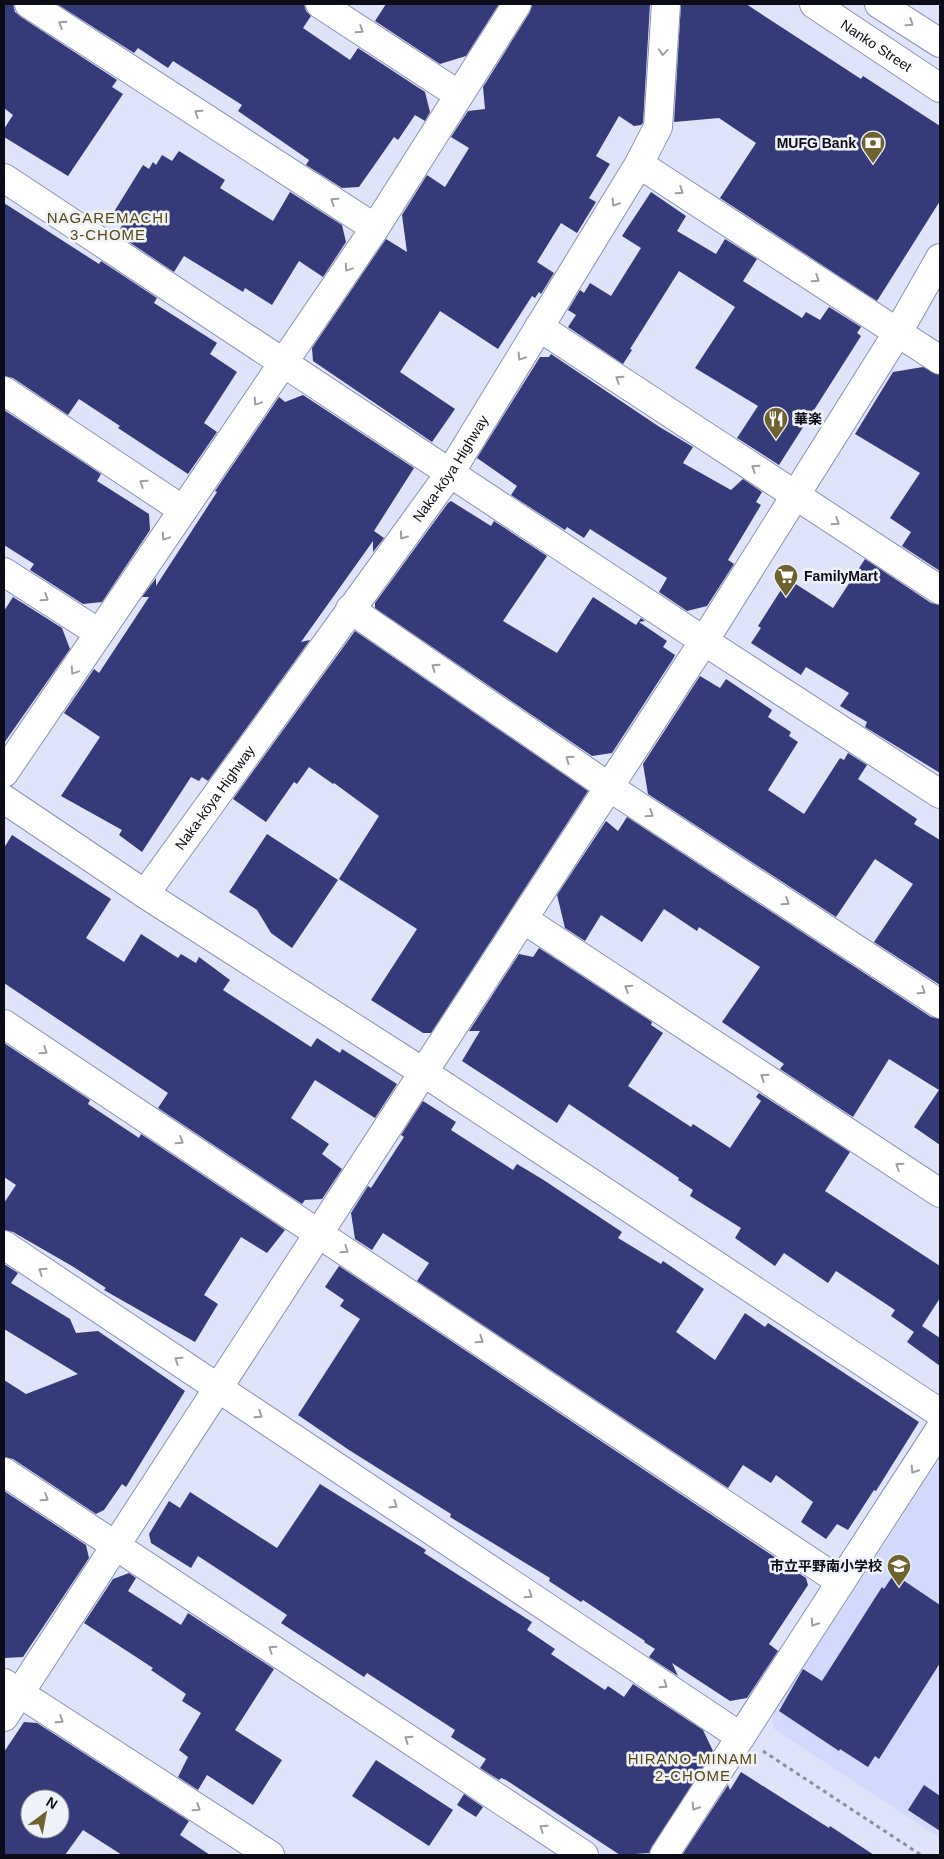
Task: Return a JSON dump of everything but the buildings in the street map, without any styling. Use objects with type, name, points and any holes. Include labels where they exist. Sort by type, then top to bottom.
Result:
[{"type":"street","points":[[30,4],[375,228]]},
{"type":"street","points":[[320,4],[459,95]]},
{"type":"street","points":[[4,773],[375,228],[517,4]]},
{"type":"street","name":"Naka-kōya Highway","points":[[145,894],[450,472],[639,164],[658,127],[666,4]]},
{"type":"street","name":"Nanko Street","points":[[814,4],[940,88]]},
{"type":"street","points":[[879,4],[940,43]]},
{"type":"street","points":[[639,164],[940,360]]},
{"type":"street","points":[[4,178],[704,641],[940,794]]},
{"type":"street","points":[[4,1717],[12,1688],[116,1545],[704,641],[898,332],[940,258]]},
{"type":"street","points":[[539,327],[940,590]]},
{"type":"street","points":[[4,391],[183,510]]},
{"type":"street","points":[[4,572],[100,633]]},
{"type":"street","points":[[350,609],[609,787],[940,1004]]},
{"type":"street","points":[[4,799],[145,894],[423,1072],[940,1413]]},
{"type":"street","points":[[523,919],[940,1193]]},
{"type":"street","points":[[4,1024],[319,1232],[841,1582]]},
{"type":"street","points":[[4,1245],[741,1736]]},
{"type":"street","points":[[664,1855],[940,1429]]},
{"type":"street","points":[[4,1472],[584,1855]]},
{"type":"street","points":[[12,1688],[270,1855]]},
{"type":"path","points":[[741,1736],[921,1855]]},
{"type":"shaded area","name":"市立平野南小学校","points":[[940,1459],[940,1838],[774,1729],[773,1714]]},
{"type":"place","name":"MUFG Bank","points":[[873,164]]},
{"type":"place","name":"華楽","points":[[776,440]]},
{"type":"place","name":"FamilyMart","points":[[786,597]]},
{"type":"place","name":"市立平野南小学校","points":[[899,1587]]},
{"type":"district","name":"NAGAREMACHI 3-CHOME","points":[[108,226]]},
{"type":"district","name":"HIRANO-MINAMI 2-CHOME","points":[[693,1768]]}]
